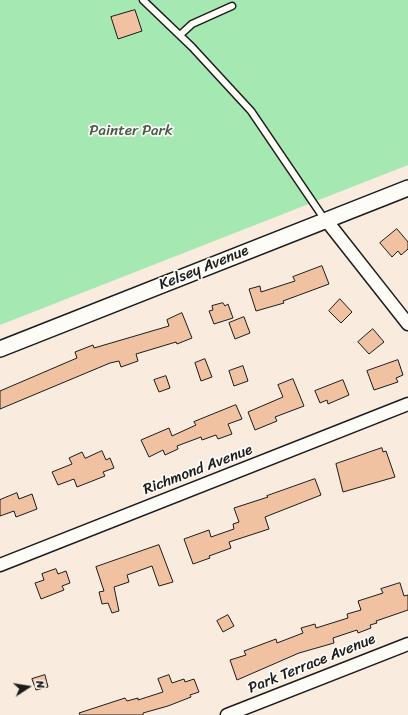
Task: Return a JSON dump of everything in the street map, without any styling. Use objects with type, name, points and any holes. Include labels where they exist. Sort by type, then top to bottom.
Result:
[{"type":"street","name":"Kelsey Avenue","points":[[0,349],[408,188]]},
{"type":"street","points":[[326,220],[408,324]]},
{"type":"street","name":"Richmond Avenue","points":[[0,565],[408,404]]},
{"type":"street","name":"Park Terrace Avenue","points":[[227,715],[408,644]]},
{"type":"lane","points":[[143,0],[223,79],[250,111],[326,220]]},
{"type":"lane","points":[[180,36],[192,24],[232,6]]},
{"type":"green space","name":"Painter Park","points":[[0,0],[408,0],[408,165],[0,325]]},
{"type":"building","points":[[135,10],[142,31],[118,39],[111,17]]},
{"type":"building","points":[[397,229],[408,242],[408,249],[401,255],[398,251],[392,257],[380,243]]},
{"type":"building","points":[[322,266],[329,284],[283,301],[284,303],[256,311],[249,289],[260,286],[261,292],[295,281],[293,277]]},
{"type":"building","points":[[340,299],[352,312],[341,323],[329,311]]},
{"type":"building","points":[[223,303],[225,306],[228,304],[233,318],[214,324],[209,311],[213,310],[212,306]]},
{"type":"building","points":[[182,313],[192,338],[177,344],[176,342],[136,354],[138,361],[121,367],[119,361],[110,363],[0,409],[0,391],[77,358],[75,352],[93,345],[94,348],[169,326],[167,320]]},
{"type":"building","points":[[244,317],[250,333],[235,339],[229,323]]},
{"type":"building","points":[[373,329],[384,342],[369,354],[358,342]]},
{"type":"building","points":[[205,359],[212,377],[201,381],[195,363]]},
{"type":"building","points":[[398,360],[403,375],[396,378],[398,382],[374,390],[367,371]]},
{"type":"building","points":[[243,366],[248,381],[234,386],[229,371]]},
{"type":"building","points":[[166,376],[170,388],[159,392],[154,380]]},
{"type":"building","points":[[293,379],[304,406],[275,417],[277,421],[255,430],[248,412],[283,397],[278,385]]},
{"type":"building","points":[[343,380],[349,395],[328,404],[327,400],[320,403],[315,391]]},
{"type":"building","points":[[236,405],[242,419],[228,424],[232,434],[218,439],[216,435],[202,440],[201,437],[177,446],[178,449],[165,455],[163,450],[149,457],[141,440],[169,428],[172,436],[196,425],[194,422]]},
{"type":"building","points":[[382,448],[383,452],[386,451],[395,477],[343,492],[336,464]]},
{"type":"building","points":[[102,451],[106,460],[110,458],[114,468],[103,472],[105,476],[77,487],[74,479],[58,485],[52,472],[72,464],[69,458],[82,452],[85,458]]},
{"type":"building","points":[[315,479],[321,495],[265,517],[269,529],[229,542],[231,548],[193,564],[184,539],[209,530],[211,537],[234,529],[233,524],[239,522],[234,508]]},
{"type":"building","points":[[17,493],[19,499],[32,494],[37,509],[16,517],[14,511],[0,516],[0,500]]},
{"type":"building","points":[[159,545],[173,582],[159,586],[152,566],[127,575],[129,582],[114,587],[119,611],[112,613],[108,603],[102,604],[99,592],[104,591],[96,567]]},
{"type":"building","points":[[56,569],[58,574],[66,571],[70,583],[62,586],[64,590],[41,599],[35,583],[44,580],[42,574]]},
{"type":"building","points":[[400,583],[404,596],[408,595],[408,610],[376,621],[377,623],[370,625],[371,628],[358,633],[357,630],[333,638],[334,643],[299,653],[237,680],[230,660],[246,655],[244,651],[276,639],[277,643],[303,633],[301,628],[315,624],[316,628],[348,618],[347,614],[361,610],[358,601],[383,593],[381,589]]},
{"type":"building","points":[[228,615],[234,626],[223,632],[217,621]]},
{"type":"building","points":[[45,675],[48,687],[36,690],[32,679]]},
{"type":"building","points":[[169,675],[172,683],[184,679],[185,682],[194,679],[199,692],[190,695],[191,697],[168,706],[143,713],[143,715],[80,715],[79,713],[125,698],[127,701],[138,698],[138,700],[163,692],[158,679]]}]
